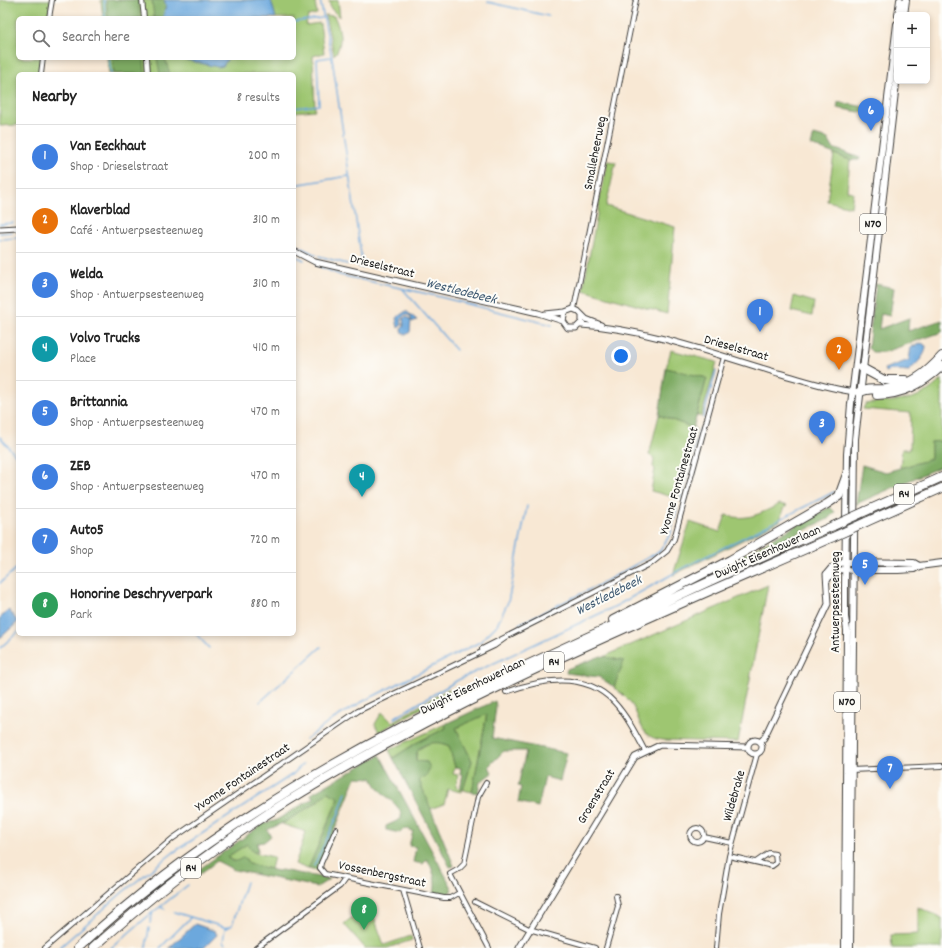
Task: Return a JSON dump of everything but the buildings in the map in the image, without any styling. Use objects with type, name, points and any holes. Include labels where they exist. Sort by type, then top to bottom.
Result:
[{"type":"highway","points":[[855,392],[862,390],[886,389],[905,385],[925,374],[942,356]]},
{"type":"highway","points":[[855,392],[862,394],[880,394],[904,391],[928,379],[942,366]]},
{"type":"highway","points":[[862,368],[880,379],[892,381],[900,381],[925,374]]},
{"type":"highway","points":[[578,641],[616,618],[730,560],[827,504],[839,496],[847,474]]},
{"type":"highway","name":"Dwight Eisenhowerlaan","points":[[78,948],[136,898],[251,813],[305,779],[403,724],[578,641],[942,477]]},
{"type":"highway","name":"Dwight Eisenhowerlaan","points":[[93,948],[169,884],[227,841],[283,804],[418,727],[593,643],[942,488]]},
{"type":"highway","points":[[917,499],[942,493]]},
{"type":"highway","points":[[97,948],[104,938]]},
{"type":"main road","points":[[898,12],[900,0]]},
{"type":"main road","points":[[904,12],[906,0]]},
{"type":"main road","name":"Antwerpsesteenweg","points":[[882,176],[894,43]]},
{"type":"main road","name":"Antwerpsesteenweg","points":[[850,948],[847,630],[845,617],[847,474],[855,392],[882,176],[896,84]]},
{"type":"main road","name":"Antwerpsesteenweg","points":[[845,948],[853,570],[855,392],[862,368],[869,281]]},
{"type":"main road","points":[[846,561],[914,563],[919,566]]},
{"type":"main road","points":[[846,570],[914,569],[919,566],[942,563]]},
{"type":"street","points":[[49,16],[52,0]]},
{"type":"street","points":[[142,0],[144,16]]},
{"type":"street","name":"Smalleheerweg","points":[[574,309],[636,0]]},
{"type":"street","points":[[41,72],[43,60]]},
{"type":"street","points":[[147,60],[148,72]]},
{"type":"street","points":[[0,229],[16,228]]},
{"type":"street","name":"Drieselstraat","points":[[296,252],[315,262],[538,314],[563,321],[566,326],[571,329],[581,325],[607,327]]},
{"type":"street","name":"Drieselstraat","points":[[538,314],[552,314],[574,309],[586,319],[607,327],[669,341],[825,386],[855,392]]},
{"type":"street","points":[[563,321],[565,312]]},
{"type":"street","points":[[581,325],[582,315]]},
{"type":"street","name":"Yvonne Fontainestraat","points":[[45,948],[156,851],[240,791],[358,711],[473,655],[499,639],[508,636],[652,563],[667,551],[674,539],[724,357]]},
{"type":"street","points":[[760,742],[764,738],[828,604],[826,574],[831,568],[846,561]]},
{"type":"street","points":[[826,582],[831,573],[836,569],[846,570]]},
{"type":"street","points":[[506,692],[526,684],[554,680],[576,681],[589,685],[602,692],[614,702],[626,718],[645,751]]},
{"type":"street","points":[[754,740],[760,742],[762,749],[757,754],[750,753],[748,747],[750,742],[754,740]]},
{"type":"street","name":"Groenstraat","points":[[519,948],[528,929],[635,757],[645,751],[660,746],[748,747]]},
{"type":"street","name":"Wildebrake","points":[[716,948],[719,914],[729,856],[757,754]]},
{"type":"street","points":[[848,770],[942,766]]},
{"type":"street","points":[[486,783],[478,797],[464,864],[450,874],[489,948]]},
{"type":"street","name":"Vossenbergstraat","points":[[336,829],[320,868],[325,874],[450,898],[459,893]]},
{"type":"street","points":[[704,837],[732,843]]},
{"type":"street","points":[[729,856],[772,866],[776,863],[777,858],[775,854],[769,853],[756,862]]},
{"type":"street","points":[[256,948],[340,886],[345,878]]},
{"type":"street","points":[[403,890],[420,948]]},
{"type":"street","points":[[606,948],[618,906],[616,896]]},
{"type":"street","points":[[475,902],[528,929],[595,948]]},
{"type":"green space","points":[[0,0],[51,0],[48,16],[16,16],[16,60],[42,60],[39,72],[16,72],[16,125],[0,126]]},
{"type":"green space","points":[[101,0],[318,0],[315,2],[317,14],[308,16],[306,25],[320,23],[324,53],[313,56],[315,110],[296,112],[296,72],[109,72],[107,60],[296,60],[296,16],[103,16]]},
{"type":"green space","points":[[106,0],[138,0],[140,16],[108,16]]},
{"type":"green space","points":[[152,0],[164,0],[166,5],[163,16],[154,16]]},
{"type":"green space","points":[[338,0],[340,17],[331,9],[329,1]]},
{"type":"green space","points":[[325,15],[334,16],[338,26],[340,41],[334,55]]},
{"type":"green space","points":[[112,60],[144,60],[145,72],[114,72]]},
{"type":"green space","points":[[157,60],[166,60],[169,72],[160,72]]},
{"type":"green space","points":[[838,102],[881,110],[881,116],[837,108]]},
{"type":"green space","points":[[814,135],[828,139],[833,148],[860,158],[859,160],[850,160],[811,145]]},
{"type":"green space","points":[[834,154],[850,160],[847,191],[853,192],[851,207],[827,201]]},
{"type":"green space","points":[[607,161],[616,162],[606,206],[675,227],[667,314],[583,290]]},
{"type":"green space","points":[[876,284],[894,288],[890,316],[881,314],[879,329],[909,318],[908,331],[942,320],[942,332],[885,352],[872,352],[868,348]]},
{"type":"green space","points":[[794,296],[814,302],[812,316],[791,311]]},
{"type":"green space","points":[[671,350],[717,362],[701,417],[697,415],[707,378],[666,368]]},
{"type":"green space","points":[[666,368],[707,378],[693,428],[659,415]]},
{"type":"green space","points":[[942,379],[942,441],[931,442],[931,459],[900,468],[902,449],[910,449],[911,413],[863,409],[865,404],[897,401],[915,397],[933,387]]},
{"type":"green space","points":[[659,415],[696,429],[677,498],[651,491],[655,469],[653,467],[654,458],[649,455]]},
{"type":"green space","points":[[942,441],[942,466],[856,504],[862,465],[886,472],[931,459],[931,442]]},
{"type":"green space","points":[[780,504],[787,506],[783,509],[780,521],[673,575],[690,522],[720,532],[726,515],[741,518],[754,516]]},
{"type":"green space","points":[[830,507],[835,512],[828,519],[743,560],[741,556]]},
{"type":"green space","points":[[768,585],[738,742],[662,740],[649,736],[642,728],[630,702],[614,687],[623,661],[603,657]]},
{"type":"green space","points":[[601,656],[624,661],[614,687],[599,677],[566,673],[567,669]]},
{"type":"green space","points":[[449,689],[450,692],[379,732],[375,724],[382,712],[392,722]]},
{"type":"green space","points":[[495,701],[496,706],[492,738],[567,753],[560,781],[545,777],[538,807],[518,802],[521,787],[518,786],[526,751],[504,751],[489,766],[492,773],[480,782],[478,793],[472,792],[487,714],[456,728],[472,761],[463,790],[460,789],[463,774],[460,774],[461,768],[455,767],[449,746],[432,743],[422,746],[416,755],[416,761],[427,762],[430,768],[426,776],[419,780],[454,866],[450,867],[393,758],[416,743],[446,728],[445,724]]},
{"type":"green space","points":[[487,713],[472,792],[463,790],[472,761],[456,728]]},
{"type":"green space","points":[[445,724],[446,728],[416,743],[393,758],[389,750]]},
{"type":"green space","points":[[431,742],[438,742],[449,746],[455,767],[453,774],[458,775],[456,786],[461,790],[461,792],[448,789],[444,804],[430,809],[419,780],[426,776],[427,762],[416,761],[417,750]]},
{"type":"green space","points":[[380,755],[451,886],[452,890],[448,893],[442,895],[434,893],[434,875],[427,859],[423,864],[413,862],[416,847],[409,846],[413,831],[405,828],[400,833],[386,830],[386,826],[401,819],[401,814],[397,806],[378,788],[372,778],[356,777],[317,871],[308,869],[339,798],[328,792],[299,814],[267,830],[271,836],[264,842],[257,843],[258,852],[253,852],[247,844],[227,857],[231,861],[237,861],[244,857],[249,864],[278,871],[281,870],[330,879],[317,887],[234,870],[217,861],[196,877],[194,873],[264,823],[275,821],[313,798],[311,794]]},
{"type":"green space","points":[[328,792],[339,797],[308,869],[295,864],[306,832],[282,824],[317,802]]},
{"type":"green space","points":[[247,844],[255,853],[274,857],[271,869],[249,864],[246,859],[241,859],[236,862],[227,857]]},
{"type":"green space","points":[[918,907],[942,918],[942,948],[892,948],[891,935],[918,934]]},
{"type":"green space","points":[[357,913],[374,917],[384,945],[411,936],[412,940],[387,948],[365,948],[344,924]]},
{"type":"water","points":[[164,0],[271,0],[275,16],[163,16],[166,5]]},
{"type":"water","points":[[186,60],[227,60],[223,66],[218,67]]},
{"type":"water","points":[[406,311],[417,320],[412,322],[411,317],[406,314],[401,319],[402,325],[398,328],[396,318]]},
{"type":"water","points":[[406,316],[411,320],[410,332],[406,335],[402,333],[401,329],[404,326],[403,319]]},
{"type":"water","points":[[922,343],[926,346],[926,350],[920,360],[909,371],[891,370],[885,372],[884,369],[909,360],[911,347]]},
{"type":"water","points":[[9,610],[16,619],[16,624],[0,638],[0,618]]},
{"type":"water","points":[[195,924],[215,931],[217,935],[204,948],[169,948]]},
{"type":"waterway","points":[[104,0],[105,16]]},
{"type":"waterway","points":[[320,0],[332,58],[363,268],[359,267]]},
{"type":"waterway","points":[[488,2],[548,16]]},
{"type":"waterway","points":[[296,22],[322,18]]},
{"type":"waterway","points":[[296,108],[319,105],[317,59],[331,57]]},
{"type":"waterway","points":[[109,60],[111,72]]},
{"type":"waterway","points":[[296,185],[349,176]]},
{"type":"waterway","points":[[0,224],[13,223]]},
{"type":"waterway","points":[[0,233],[12,232]]},
{"type":"waterway","points":[[0,239],[16,238]]},
{"type":"waterway","points":[[296,245],[316,255]]},
{"type":"waterway","points":[[296,256],[304,260]]},
{"type":"waterway","points":[[319,256],[347,264]]},
{"type":"waterway","name":"Westledebeek","points":[[316,265],[340,275],[428,294],[552,325]]},
{"type":"waterway","points":[[402,288],[456,350]]},
{"type":"waterway","points":[[703,418],[716,371]]},
{"type":"waterway","points":[[680,500],[700,429]]},
{"type":"waterway","points":[[0,437],[16,456]]},
{"type":"waterway","name":"Westledebeek","points":[[394,718],[458,680],[616,606],[685,567],[834,492]]},
{"type":"waterway","name":"Westledebeek","points":[[306,739],[332,720],[360,703],[480,642],[497,625],[508,602],[527,506]]},
{"type":"waterway","points":[[519,624],[599,585],[660,551],[671,533],[677,508]]},
{"type":"waterway","points":[[0,583],[16,569]]},
{"type":"waterway","points":[[0,648],[16,634]]},
{"type":"waterway","points":[[198,636],[209,648]]},
{"type":"waterway","points":[[260,702],[321,647]]},
{"type":"waterway","points":[[59,948],[123,892],[174,852],[293,774],[303,764]]},
{"type":"waterway","points":[[314,866],[339,813],[346,792]]},
{"type":"waterway","points":[[174,912],[227,928],[232,925],[246,882]]},
{"type":"waterway","points":[[160,907],[188,885]]},
{"type":"waterway","points":[[150,923],[153,912],[160,907],[165,909]]},
{"type":"waterway","points":[[111,948],[153,912]]},
{"type":"waterway","points":[[160,948],[191,917]]},
{"type":"waterway","points":[[146,948],[149,928]]},
{"type":"waterway","points":[[225,928],[223,942],[225,944]]},
{"type":"place","name":"ZEB","points":[[871,131]]},
{"type":"place","name":"Van Eeckhaut","points":[[760,332]]},
{"type":"place","name":"Klaverblad","points":[[839,370]]},
{"type":"place","name":"Welda","points":[[822,444]]},
{"type":"place","name":"Volvo Trucks","points":[[362,497]]},
{"type":"place","name":"Brittannia","points":[[865,585]]},
{"type":"place","name":"Auto5","points":[[890,789]]},
{"type":"place","name":"Honorine Deschryverpark","points":[[364,930]]}]
